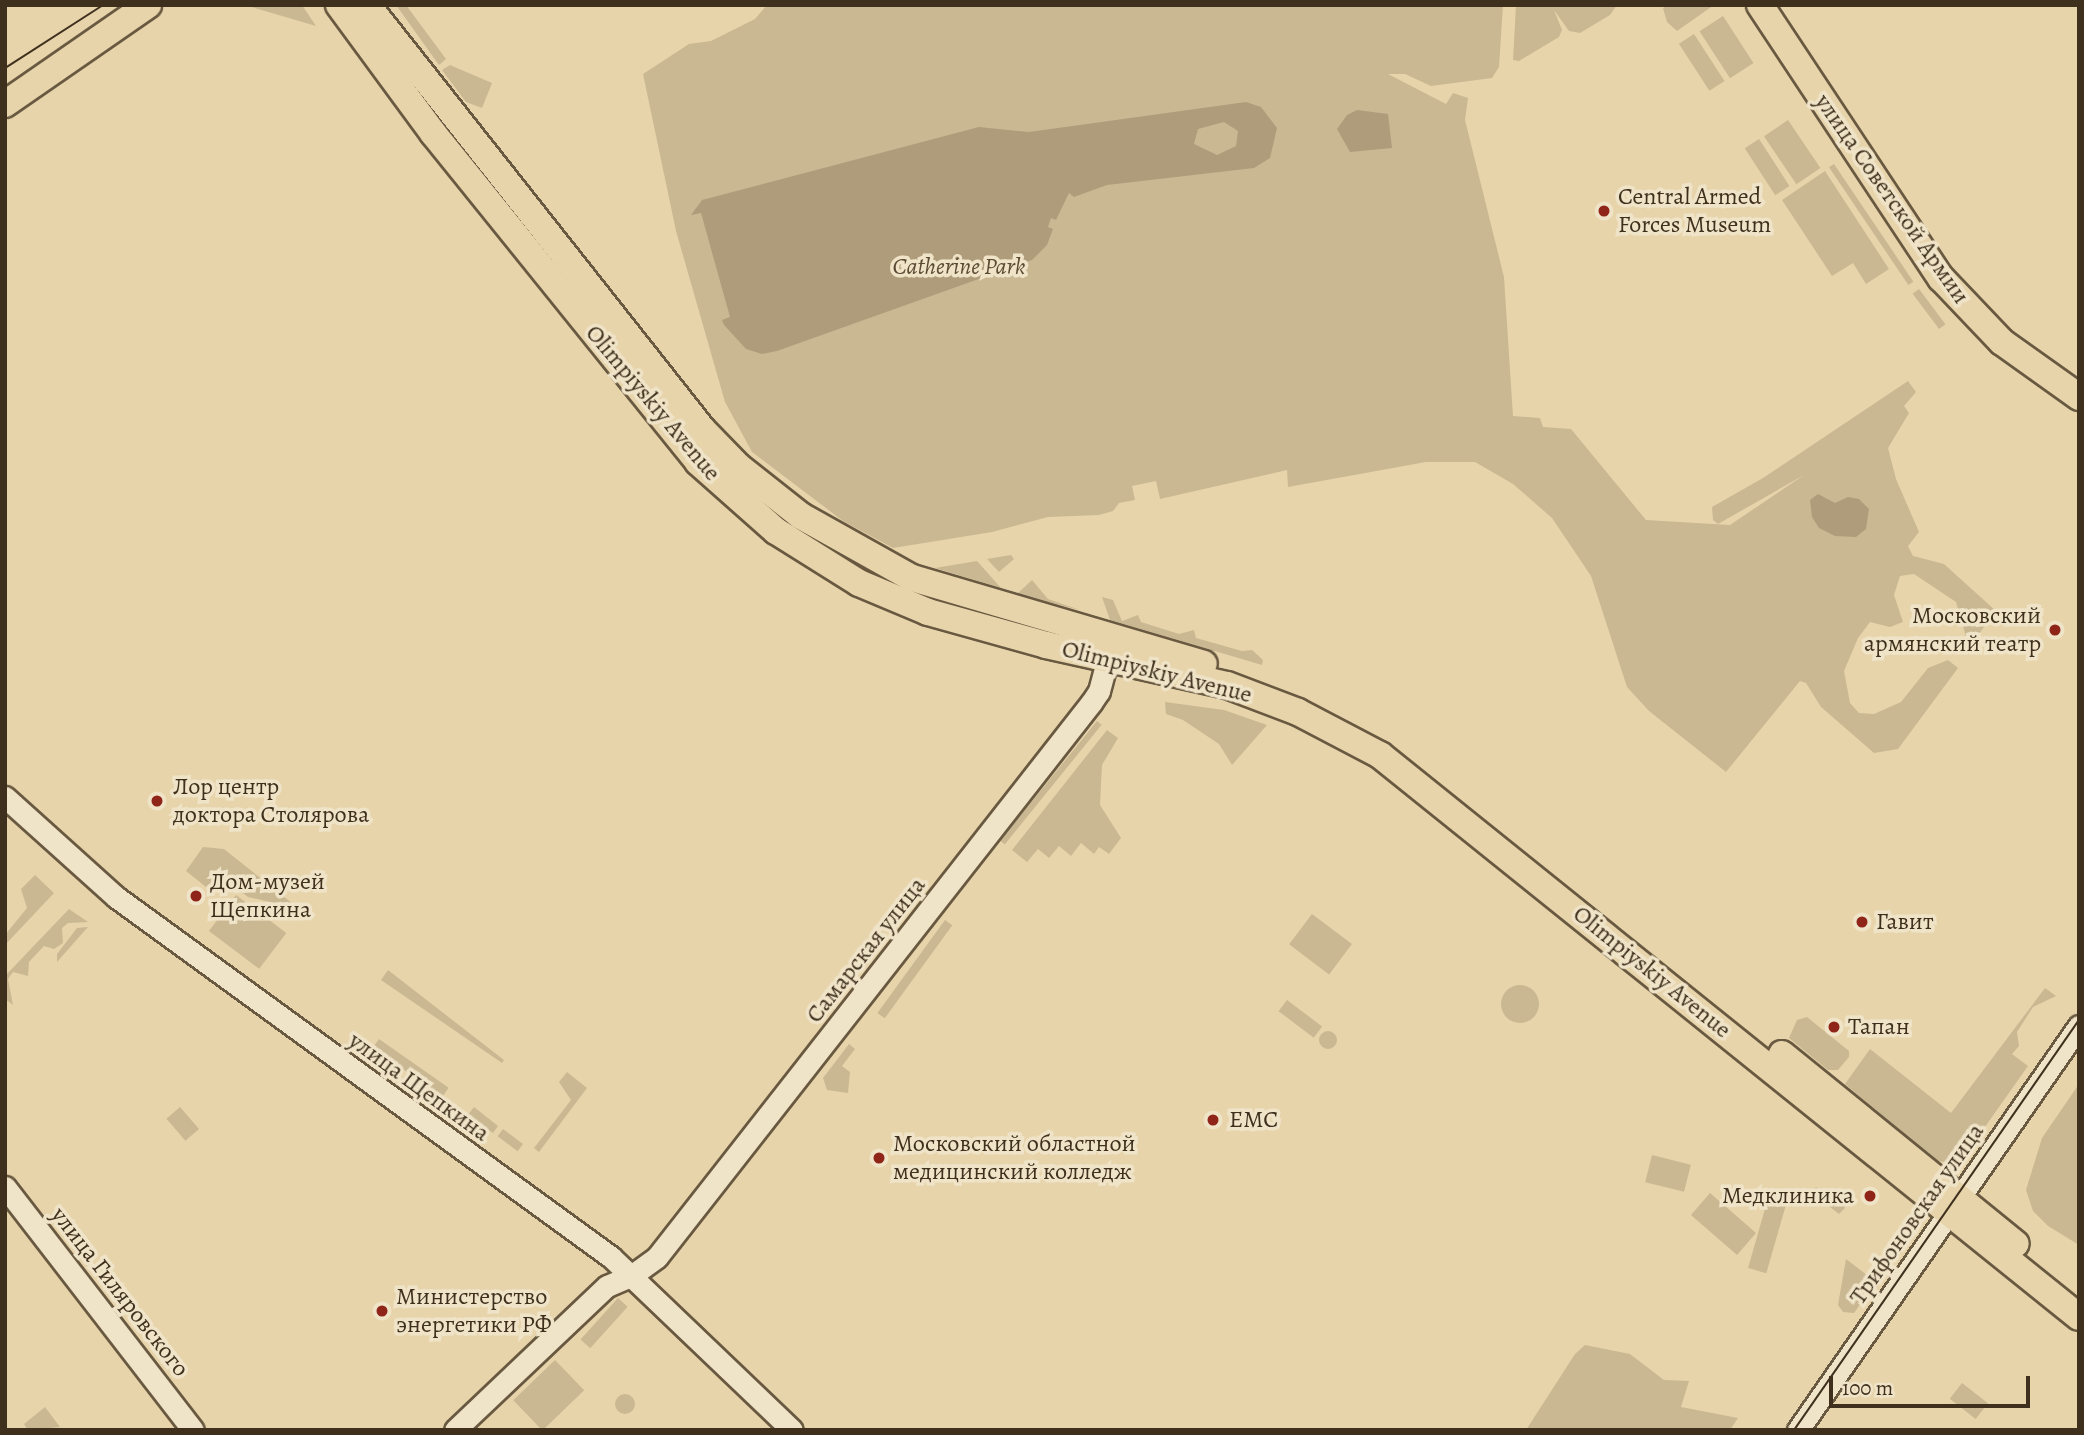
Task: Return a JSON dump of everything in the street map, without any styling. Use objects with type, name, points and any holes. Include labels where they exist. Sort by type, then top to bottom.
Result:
[{"type":"main road","points":[[5,104],[148,5]]},
{"type":"main road","name":"Olimpiyskiy Avenue","points":[[339,5],[433,133],[698,462],[735,497],[808,553],[891,597],[961,622],[1111,649],[1270,684],[1390,742],[1955,1206],[2079,1317]]},
{"type":"main road","name":"Olimpiyskiy Avenue","points":[[368,5],[702,429],[739,467],[832,537],[912,578],[1111,649]]},
{"type":"main road","name":"улица Советской Армии","points":[[1760,5],[1941,278],[2002,341],[2079,397]]},
{"type":"main road","name":"Olimpiyskiy Avenue","points":[[1955,1206],[2079,1297]]},
{"type":"street","name":"Самарская улица","points":[[455,1430],[607,1286],[631,1276],[657,1257],[1091,703],[1111,649]]},
{"type":"street","name":"улица Щепкина","points":[[5,797],[116,897],[611,1256],[792,1430]]},
{"type":"street","name":"Трифоновская улица","points":[[1798,1430],[2079,1026]]},
{"type":"street","name":"улица Гиляровского","points":[[5,1187],[193,1430]]},
{"type":"green space","points":[[245,5],[302,5],[316,26]]},
{"type":"green space","points":[[396,5],[406,5],[446,59],[439,65]]},
{"type":"green space","name":"Catherine Park","points":[[767,5],[1503,5],[1499,67],[1492,78],[1431,86],[1405,74],[1388,74],[1446,104],[1453,93],[1468,98],[1465,120],[1504,277],[1513,416],[1540,418],[1543,427],[1571,429],[1646,520],[1730,525],[1804,475],[1718,524],[1713,520],[1712,507],[1763,478],[1908,381],[1916,392],[1904,406],[1909,413],[1888,448],[1896,479],[1919,532],[1908,546],[1913,556],[1944,564],[1996,611],[1969,647],[1956,602],[1914,574],[1900,576],[1894,595],[1903,622],[1890,627],[1870,622],[1858,638],[1844,671],[1850,703],[1859,713],[1874,714],[1901,702],[1928,668],[1948,660],[1958,668],[1898,749],[1874,753],[1821,707],[1806,683],[1800,681],[1726,772],[1649,711],[1627,687],[1591,576],[1552,518],[1513,484],[1475,462],[1426,462],[1288,487],[1287,470],[1160,499],[1156,481],[1132,486],[1135,500],[1119,503],[1113,511],[1099,515],[1048,517],[992,532],[893,548],[843,521],[752,452],[725,402],[676,231],[643,74],[689,44],[711,41],[755,19]]},
{"type":"green space","points":[[1516,5],[1617,5],[1610,15],[1580,33],[1569,31],[1554,10],[1562,30],[1559,37],[1519,61],[1513,60]]},
{"type":"green space","points":[[1668,5],[1714,5],[1677,31],[1667,22],[1663,8]]},
{"type":"green space","points":[[1723,16],[1753,63],[1730,78],[1700,31]]},
{"type":"green space","points":[[1694,34],[1724,81],[1709,91],[1679,44]]},
{"type":"green space","points":[[450,65],[492,83],[482,108],[466,102],[442,70]]},
{"type":"green space","points":[[1788,120],[1820,168],[1796,184],[1764,136]]},
{"type":"green space","points":[[1759,139],[1789,186],[1775,195],[1745,148]]},
{"type":"green space","points":[[1834,164],[1913,282],[1908,285],[1829,167]]},
{"type":"green space","points":[[1825,171],[1889,269],[1866,284],[1853,263],[1832,276],[1782,200]]},
{"type":"green space","points":[[1919,289],[1945,324],[1939,329],[1913,294]]},
{"type":"green space","points":[[1011,555],[1014,559],[999,572],[987,559]]},
{"type":"green space","points":[[977,561],[1001,588],[935,568]]},
{"type":"green space","points":[[1032,580],[1048,599],[1080,610],[1020,595],[1018,593]]},
{"type":"green space","points":[[1102,597],[1113,600],[1122,621],[1138,615],[1141,622],[1179,634],[1194,630],[1196,638],[1242,651],[1252,650],[1263,660],[1262,665],[1110,620]]},
{"type":"green space","points":[[1165,702],[1224,710],[1267,725],[1232,765],[1219,744],[1183,720],[1166,714]]},
{"type":"green space","points":[[1097,721],[1102,725],[1005,844],[1000,841]]},
{"type":"green space","points":[[1107,730],[1118,738],[1102,765],[1100,805],[1121,838],[1109,854],[1099,847],[1094,854],[1081,843],[1071,856],[1059,846],[1049,858],[1038,849],[1027,862],[1012,850]]},
{"type":"green space","points":[[203,847],[224,849],[293,904],[293,912],[284,913],[270,902],[248,897],[240,891],[240,883],[231,884],[220,873],[206,887],[186,871]]},
{"type":"green space","points":[[35,875],[54,893],[5,945],[5,935],[27,908],[21,889]]},
{"type":"green space","points":[[236,895],[286,933],[259,969],[209,931]]},
{"type":"green space","points":[[69,909],[88,922],[68,923],[62,928],[63,943],[54,949],[44,946],[29,962],[28,976],[13,972],[8,979],[13,1005],[5,999],[5,976]]},
{"type":"green space","points":[[1312,914],[1352,944],[1329,974],[1289,944]]},
{"type":"green space","points":[[945,920],[952,925],[885,1018],[877,1013]]},
{"type":"green space","points":[[88,927],[57,962],[57,954],[77,928]]},
{"type":"green space","points":[[388,970],[504,1060],[502,1063],[381,980]]},
{"type":"green space","points":[[1520,985],[1534,990],[1539,1004],[1534,1018],[1520,1023],[1506,1018],[1501,1004],[1506,990]]},
{"type":"green space","points":[[2045,988],[2056,996],[2033,1007],[2017,1032],[2019,1046],[2012,1054],[2028,1066],[1963,1158],[1954,1163],[1936,1161],[1845,1084],[1870,1049],[1951,1113]]},
{"type":"green space","points":[[1287,1000],[1322,1026],[1314,1038],[1279,1011]]},
{"type":"green space","points":[[1807,1017],[1849,1051],[1849,1057],[1838,1070],[1828,1070],[1789,1038],[1797,1020]]},
{"type":"green space","points":[[1328,1031],[1334,1034],[1337,1040],[1334,1046],[1328,1049],[1322,1046],[1319,1040],[1322,1034]]},
{"type":"green space","points":[[379,1039],[449,1088],[442,1097],[373,1048]]},
{"type":"green space","points":[[849,1044],[855,1049],[842,1066],[850,1072],[848,1093],[827,1090],[823,1078]]},
{"type":"green space","points":[[567,1072],[587,1088],[539,1152],[534,1148],[571,1100],[559,1082]]},
{"type":"green space","points":[[2079,1084],[2079,1245],[2048,1226],[2033,1211],[2026,1190],[2042,1138]]},
{"type":"green space","points":[[180,1107],[199,1129],[185,1141],[166,1119]]},
{"type":"green space","points":[[474,1107],[498,1126],[493,1133],[468,1115]]},
{"type":"green space","points":[[503,1129],[523,1144],[518,1151],[498,1136]]},
{"type":"green space","points":[[1652,1155],[1691,1165],[1684,1192],[1645,1182]]},
{"type":"green space","points":[[1816,1187],[1842,1202],[1845,1208],[1839,1214],[1811,1192]]},
{"type":"green space","points":[[1710,1193],[1756,1233],[1737,1255],[1691,1215]]},
{"type":"green space","points":[[1769,1195],[1787,1200],[1766,1273],[1748,1268]]},
{"type":"green space","points":[[1846,1259],[1876,1282],[1854,1313],[1843,1312],[1838,1305]]},
{"type":"green space","points":[[618,1298],[628,1307],[590,1348],[581,1340]]},
{"type":"green space","points":[[1585,1345],[1630,1354],[1664,1380],[1689,1381],[1681,1407],[1738,1418],[1730,1430],[1526,1430],[1575,1354]]},
{"type":"green space","points":[[555,1360],[584,1390],[543,1430],[513,1400]]},
{"type":"green space","points":[[1962,1383],[1988,1403],[1976,1419],[1950,1399]]},
{"type":"green space","points":[[625,1394],[632,1397],[635,1404],[632,1411],[625,1414],[618,1411],[615,1404],[618,1397]]},
{"type":"green space","points":[[45,1407],[60,1427],[28,1430],[24,1424]]},
{"type":"shaded area","points":[[1246,102],[1261,107],[1277,128],[1270,158],[1254,168],[1107,185],[1074,197],[1069,193],[1056,220],[1051,218],[1048,227],[1053,229],[1047,245],[1032,260],[777,351],[762,354],[746,349],[724,325],[722,320],[730,317],[701,213],[691,215],[702,200],[979,127],[1029,132]],"holes":[[[1224,122],[1238,131],[1236,146],[1217,155],[1194,144],[1198,129]]]},
{"type":"shaded area","points":[[1357,110],[1388,114],[1392,148],[1350,152],[1337,129],[1347,115]]},
{"type":"shaded area","points":[[1818,494],[1835,503],[1848,497],[1859,499],[1869,509],[1866,529],[1856,537],[1835,536],[1819,528],[1812,517],[1810,500]]},
{"type":"tram line","points":[[5,68],[103,5]]},
{"type":"tram line","points":[[1794,1430],[2079,1020]]},
{"type":"place","name":"Central Armed Forces Museum","points":[[1604,211]]},
{"type":"place","name":"Московский армянский театр","points":[[2055,630]]},
{"type":"place","name":"Лор центр доктора Столярова","points":[[157,801]]},
{"type":"place","name":"Дом-музей Щепкина","points":[[196,896]]},
{"type":"place","name":"Гавит","points":[[1862,922]]},
{"type":"place","name":"Тапан","points":[[1834,1027]]},
{"type":"place","name":"EMC","points":[[1213,1120]]},
{"type":"place","name":"Московский областной медицинский колледж","points":[[879,1158]]},
{"type":"place","name":"Медклиника","points":[[1870,1196]]},
{"type":"place","name":"Министерство энергетики РФ","points":[[382,1311]]}]
